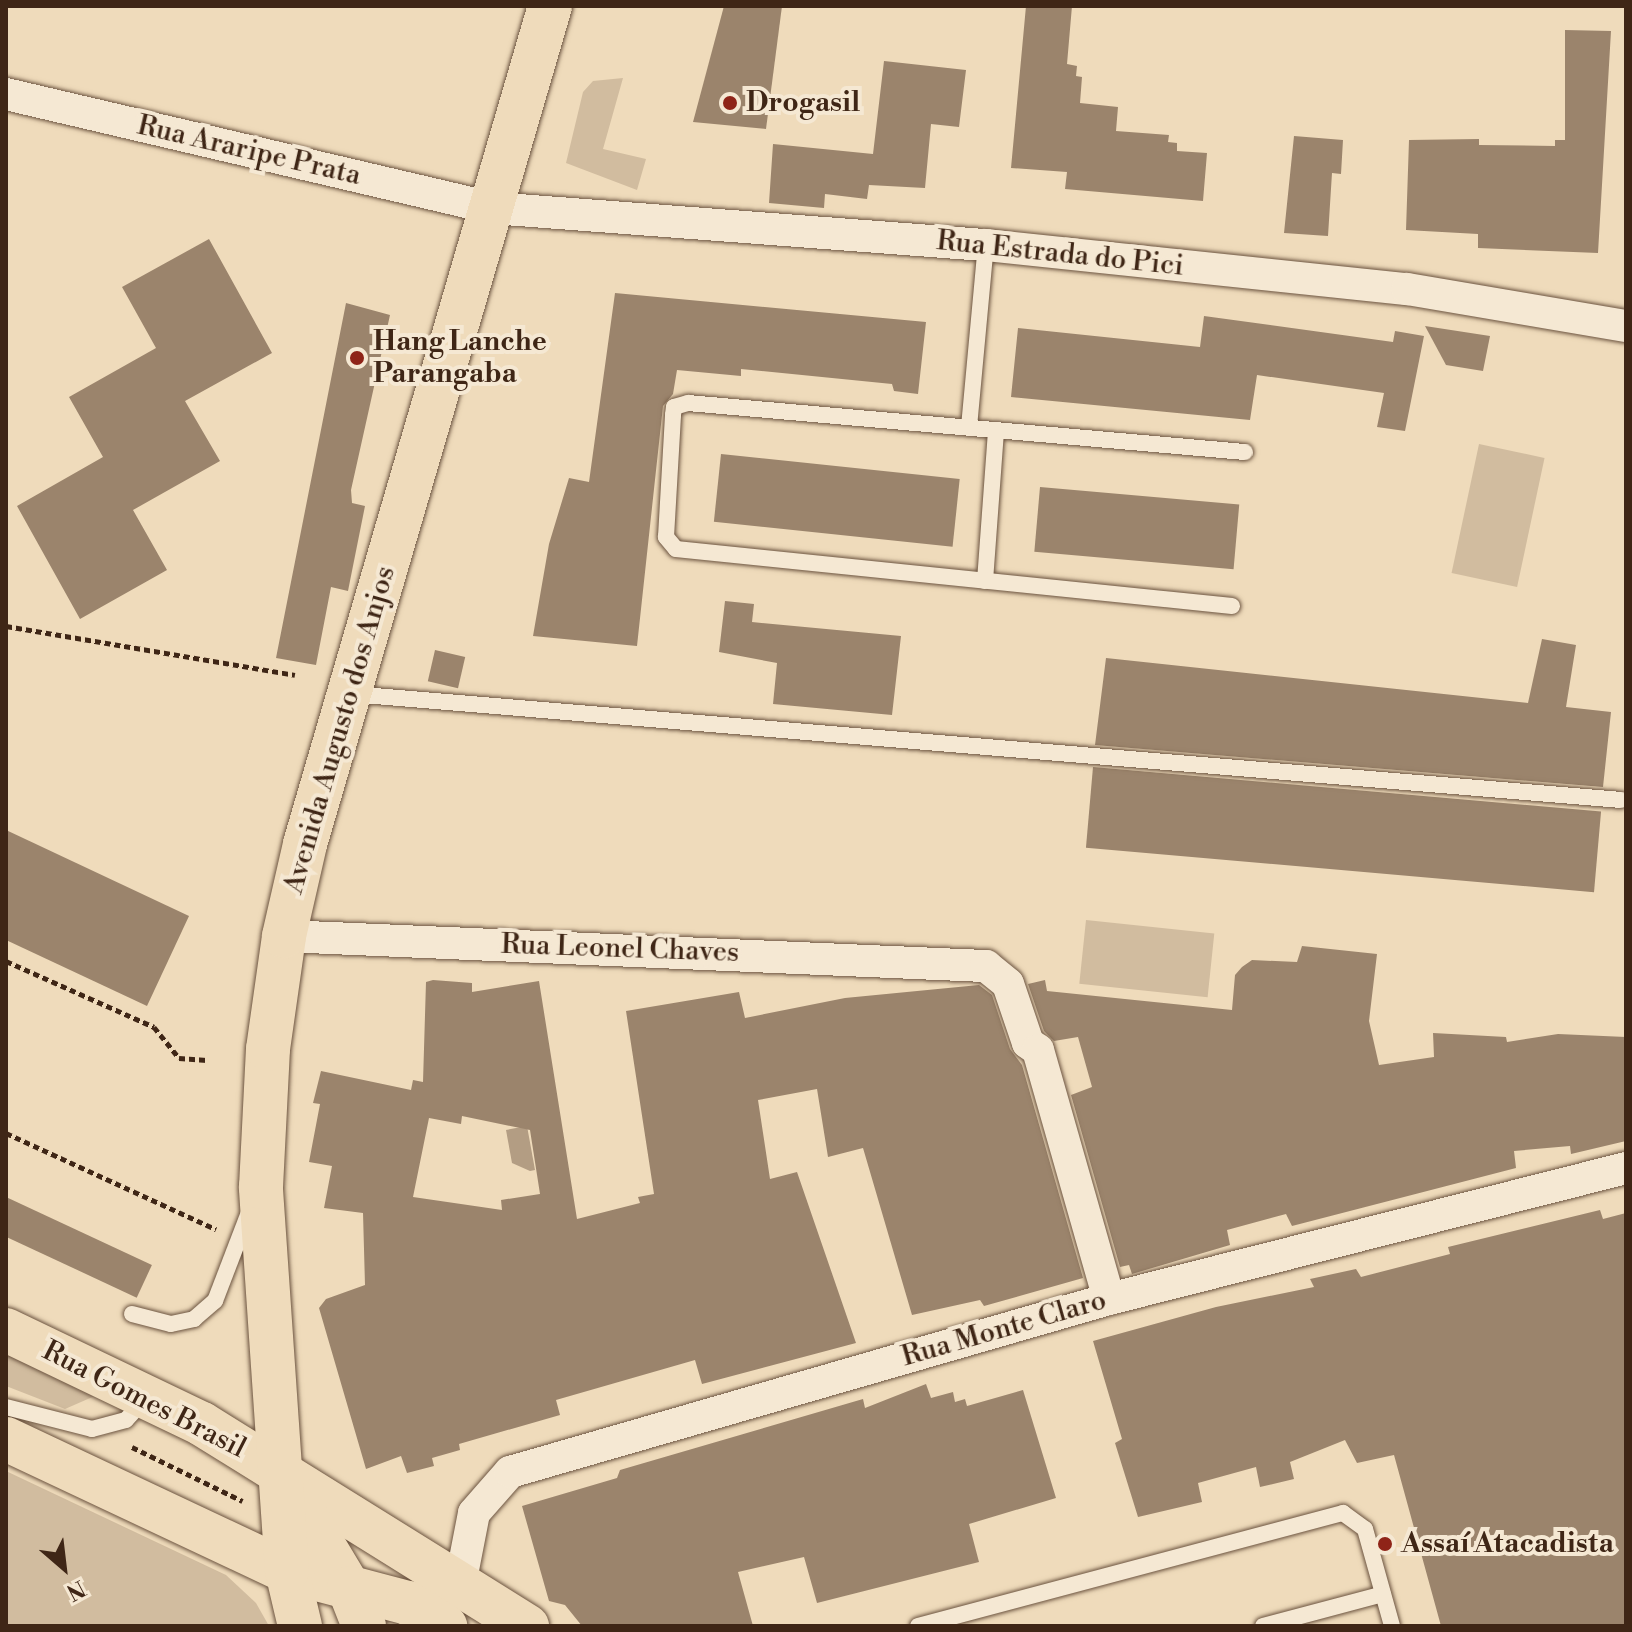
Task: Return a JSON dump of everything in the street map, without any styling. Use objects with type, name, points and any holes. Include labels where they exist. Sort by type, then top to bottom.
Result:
[{"type":"main road","name":"Avenida Augusto dos Anjos","points":[[300,1626],[287,1571],[261,1187],[268,1049],[284,936],[305,844],[550,6]]},
{"type":"main road","name":"Rua Gomes Brasil","points":[[6,1330],[202,1424],[527,1626]]},
{"type":"main road","points":[[6,1439],[287,1571],[356,1607],[408,1603],[445,1626]]},
{"type":"main road","points":[[281,1474],[356,1607]]},
{"type":"street","name":"Rua Araripe Prata","points":[[6,94],[492,208]]},
{"type":"street","name":"Rua Estrada do Pici","points":[[492,208],[986,245],[1407,289],[1626,326]]},
{"type":"street","name":"Rua Leonel Chaves","points":[[284,936],[986,966],[1008,984],[1028,1043],[1038,1050],[1109,1299]]},
{"type":"street","name":"Rua Monte Claro","points":[[460,1585],[474,1513],[510,1472],[1109,1299],[1626,1168]]},
{"type":"lane","points":[[969,427],[986,245]]},
{"type":"lane","points":[[1232,606],[676,549],[666,537],[673,415],[680,405],[1245,452]]},
{"type":"lane","points":[[985,581],[996,430]]},
{"type":"lane","points":[[349,693],[1621,800]]},
{"type":"lane","points":[[132,1314],[171,1324],[194,1319],[215,1301],[237,1237],[261,1187]]},
{"type":"lane","points":[[6,1407],[92,1429],[126,1420],[147,1397]]},
{"type":"lane","points":[[918,1626],[1343,1513],[1365,1529],[1392,1626]]},
{"type":"lane","points":[[1263,1626],[1383,1594]]},
{"type":"path","points":[[6,626],[295,675]]},
{"type":"path","points":[[6,961],[154,1027],[179,1058],[207,1060]]},
{"type":"path","points":[[6,1133],[237,1237]]},
{"type":"path","points":[[108,1425],[118,1441],[284,1523]]},
{"type":"shaded area","points":[[623,78],[603,149],[646,159],[637,190],[566,163],[583,92],[593,81]]},
{"type":"shaded area","points":[[1479,444],[1545,458],[1517,587],[1452,573]]},
{"type":"shaded area","points":[[1086,920],[1214,933],[1208,997],[1079,984]]},
{"type":"shaded area","points":[[527,1126],[535,1170],[530,1171],[512,1163],[506,1130]]},
{"type":"shaded area","points":[[6,1352],[97,1395],[65,1409],[6,1386]]},
{"type":"shaded area","points":[[6,1471],[226,1575],[256,1603],[269,1626],[6,1626]]},
{"type":"building","points":[[724,6],[782,6],[766,129],[693,122]]},
{"type":"building","points":[[1026,6],[1072,6],[1067,64],[1077,66],[1076,76],[1082,77],[1080,103],[1118,107],[1116,131],[1169,135],[1168,142],[1177,143],[1177,151],[1207,153],[1203,201],[1065,189],[1067,172],[1011,168]]},
{"type":"building","points":[[1565,30],[1611,31],[1598,253],[1478,248],[1478,234],[1406,230],[1409,140],[1479,139],[1479,145],[1555,146],[1555,140],[1565,140]]},
{"type":"building","points":[[884,61],[966,70],[959,127],[931,124],[925,188],[869,185],[867,199],[825,194],[824,208],[769,203],[773,144],[873,154]]},
{"type":"building","points":[[1294,136],[1343,140],[1341,174],[1332,173],[1328,236],[1284,233]]},
{"type":"building","points":[[209,239],[272,353],[185,401],[220,461],[133,510],[167,570],[80,619],[17,506],[103,457],[69,397],[156,348],[122,287]]},
{"type":"building","points":[[615,293],[926,322],[918,394],[894,391],[892,384],[741,369],[741,376],[677,370],[673,394],[663,406],[637,646],[533,636],[549,544],[569,478],[589,482]]},
{"type":"building","points":[[346,303],[390,315],[351,490],[352,503],[365,506],[348,591],[331,587],[316,665],[276,658]]},
{"type":"building","points":[[1204,316],[1393,342],[1395,331],[1424,336],[1405,431],[1377,427],[1384,393],[1257,375],[1250,420],[1011,397],[1018,328],[1200,347]]},
{"type":"building","points":[[1425,326],[1490,336],[1483,371],[1446,365]]},
{"type":"building","points":[[721,454],[960,479],[953,547],[714,522]]},
{"type":"building","points":[[1040,487],[1239,504],[1234,569],[1034,552]]},
{"type":"building","points":[[725,601],[754,604],[752,622],[901,636],[892,715],[773,704],[777,663],[719,652]]},
{"type":"building","points":[[1542,639],[1576,645],[1566,707],[1611,712],[1603,787],[1095,745],[1106,658],[1528,703]]},
{"type":"building","points":[[435,650],[465,657],[458,688],[428,681]]},
{"type":"building","points":[[1093,767],[1601,811],[1594,892],[1086,848]]},
{"type":"building","points":[[6,830],[189,916],[147,1006],[6,940]]},
{"type":"building","points":[[1302,946],[1377,954],[1369,1021],[1379,1065],[1434,1057],[1433,1033],[1506,1037],[1507,1042],[1558,1034],[1626,1037],[1626,1141],[1571,1154],[1570,1146],[1514,1151],[1516,1168],[1292,1226],[1286,1214],[1227,1230],[1230,1245],[1132,1274],[1129,1265],[1120,1267],[1071,1095],[1092,1087],[1078,1037],[1054,1041],[1044,1031],[1028,984],[1045,980],[1047,991],[1232,1010],[1235,975],[1242,967],[1252,960],[1297,962]]},
{"type":"building","points":[[539,981],[577,1219],[640,1203],[638,1197],[654,1194],[626,1011],[739,992],[745,1018],[845,998],[979,985],[992,995],[1010,1049],[1022,1065],[1083,1278],[984,1306],[980,1300],[912,1315],[863,1148],[828,1157],[817,1089],[758,1100],[770,1179],[797,1172],[856,1343],[702,1384],[695,1360],[556,1400],[560,1415],[459,1444],[460,1450],[432,1458],[434,1466],[407,1473],[401,1456],[366,1469],[319,1308],[326,1299],[365,1285],[363,1213],[324,1208],[332,1166],[309,1162],[320,1104],[313,1103],[321,1071],[411,1090],[413,1080],[423,1082],[426,982],[472,983],[472,992]],"holes":[[[462,1116],[530,1130],[540,1194],[501,1200],[502,1210],[413,1197],[429,1118],[461,1124]]]},
{"type":"building","points":[[6,1197],[152,1265],[137,1298],[6,1237]]},
{"type":"building","points":[[1600,1210],[1603,1219],[1626,1213],[1626,1626],[1441,1626],[1394,1455],[1357,1463],[1345,1440],[1290,1462],[1294,1479],[1260,1487],[1256,1467],[1198,1483],[1202,1502],[1138,1517],[1115,1443],[1122,1439],[1093,1341],[1216,1307],[1314,1287],[1310,1279],[1356,1269],[1361,1277],[1450,1254],[1448,1247]]},
{"type":"building","points":[[926,1384],[931,1398],[953,1392],[955,1402],[965,1399],[967,1406],[1023,1390],[1056,1498],[969,1524],[979,1562],[817,1603],[804,1557],[738,1572],[753,1626],[582,1626],[565,1605],[549,1601],[522,1506],[617,1478],[620,1470],[863,1399],[865,1408]]},
{"type":"place","name":"Drogasil","points":[[730,103]]},
{"type":"place","name":"Hang Lanche Parangaba","points":[[357,358]]},
{"type":"place","name":"Assaí Atacadista","points":[[1385,1544]]}]
